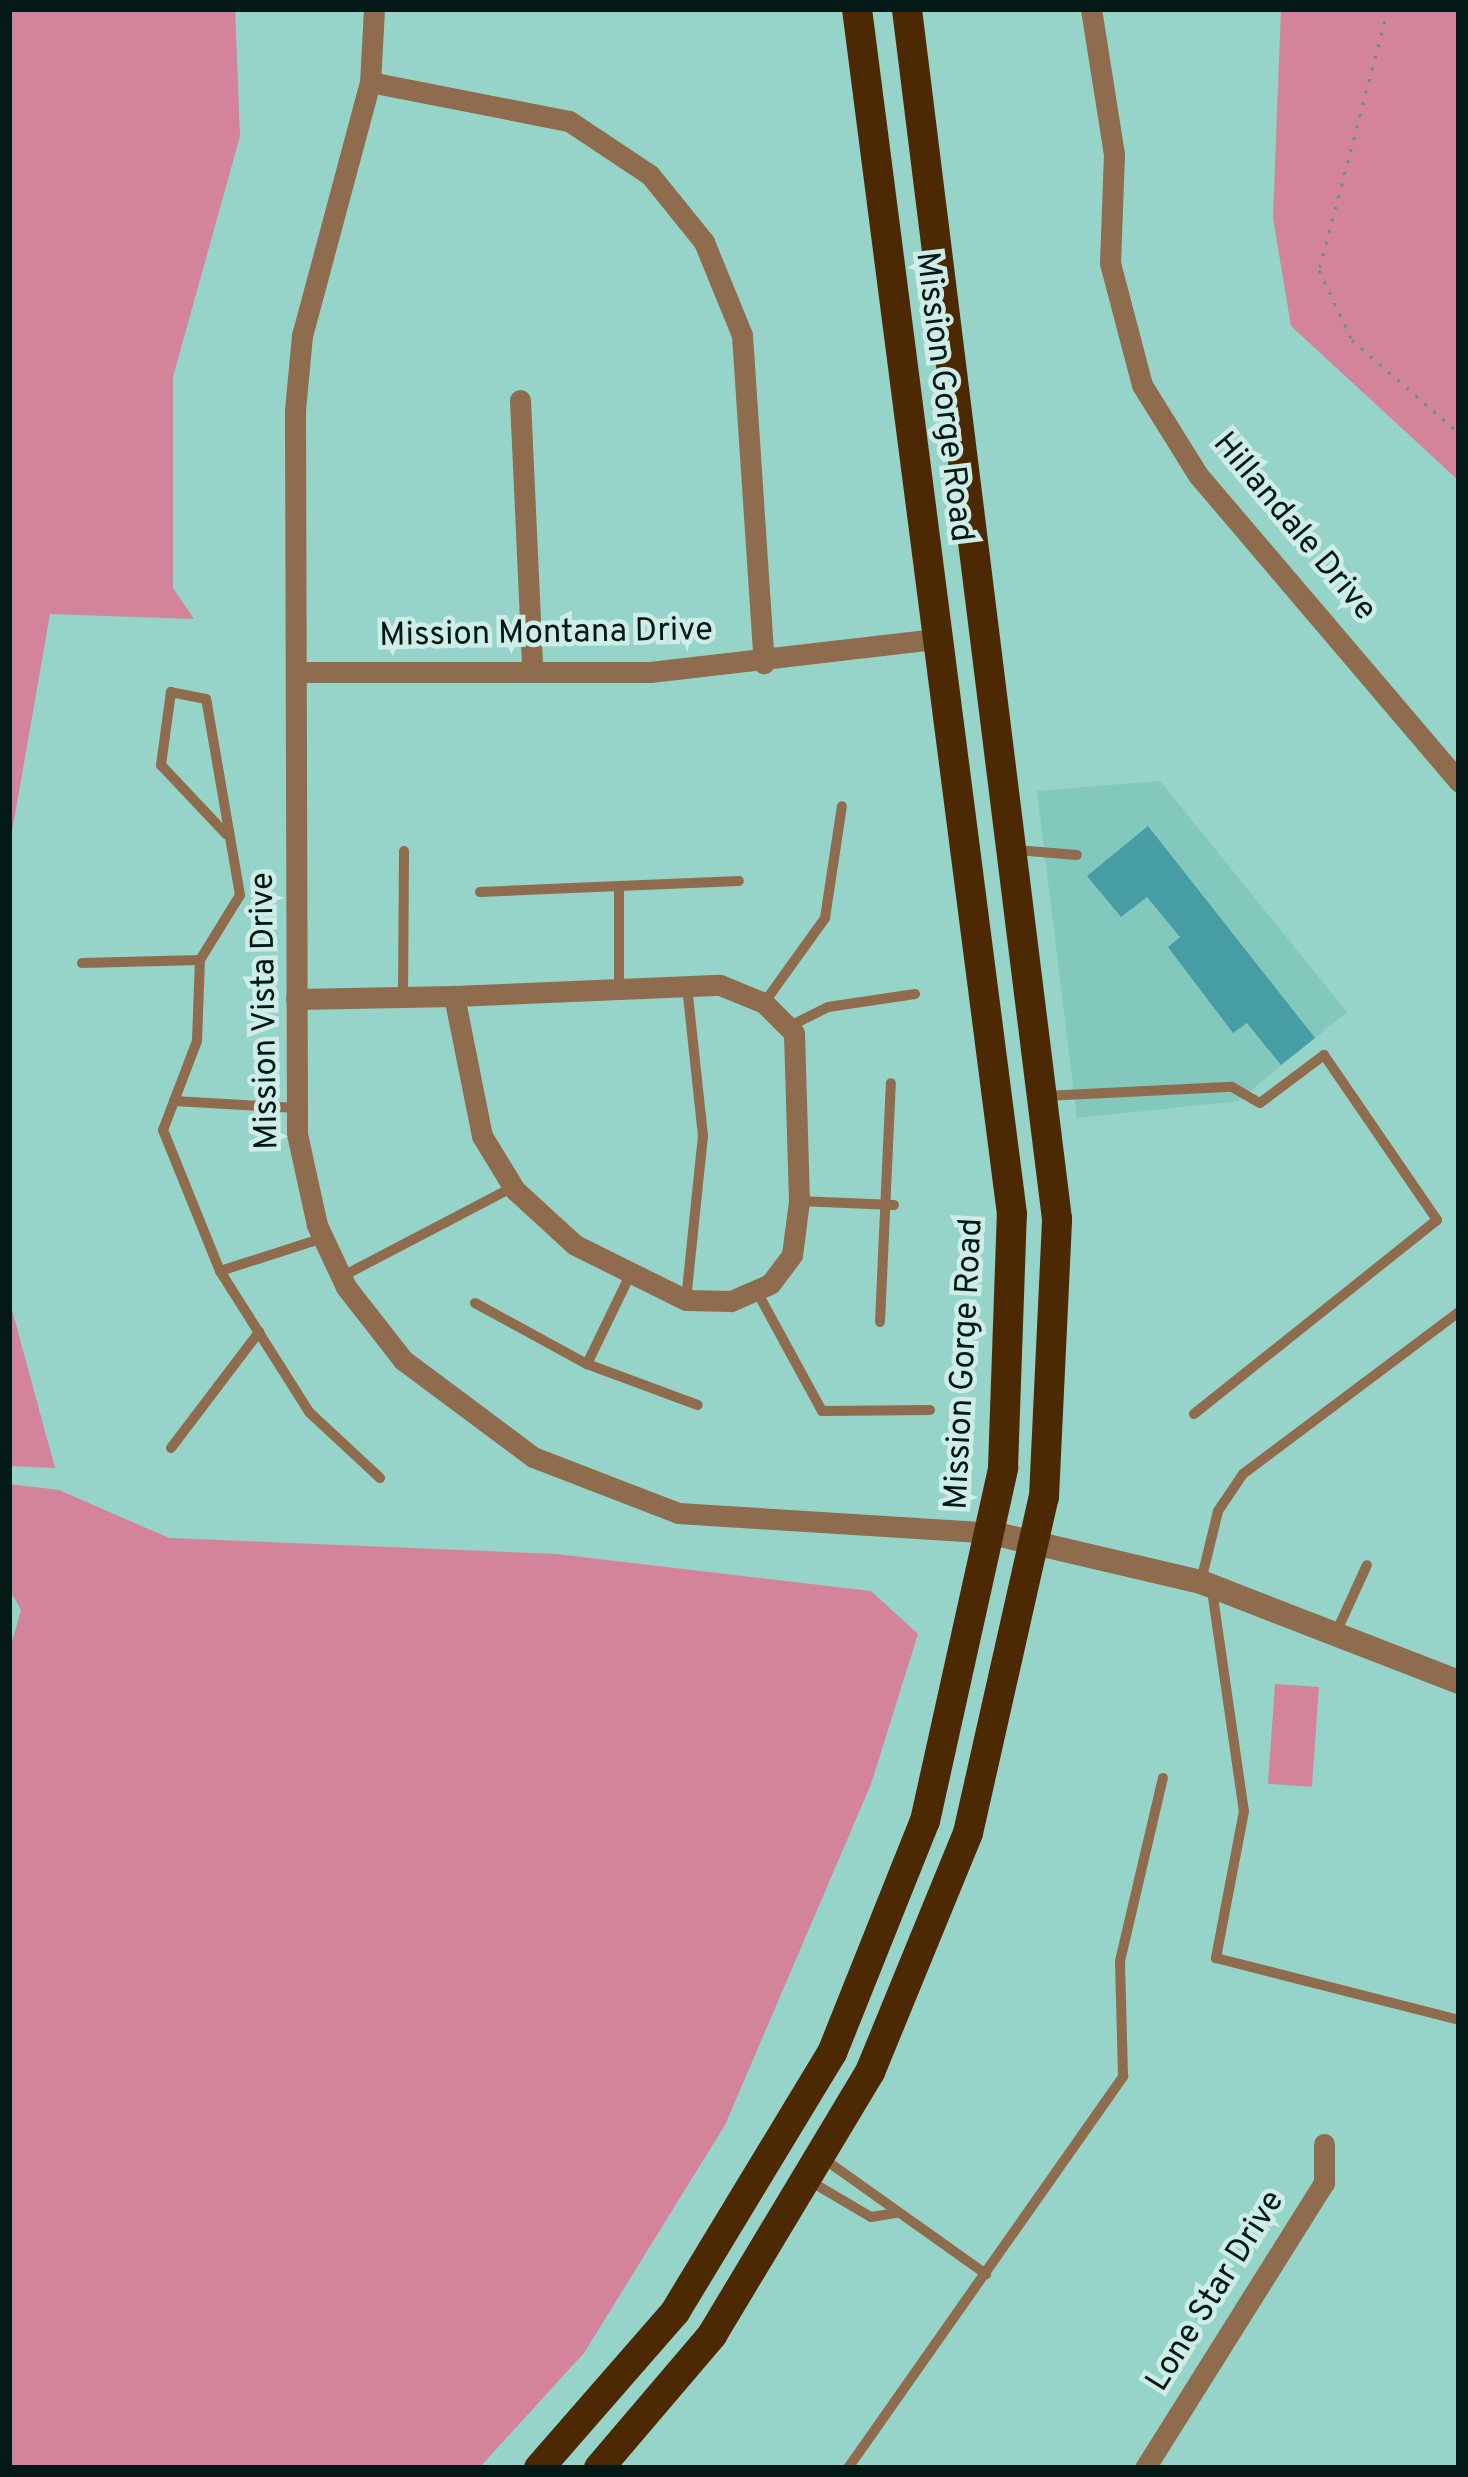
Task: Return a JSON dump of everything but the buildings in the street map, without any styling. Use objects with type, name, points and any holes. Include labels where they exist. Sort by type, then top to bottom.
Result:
[{"type":"main road","name":"Mission Gorge Road","points":[[539,2468],[675,2312],[832,2053],[926,1821],[992,1533],[1012,1214],[857,9]]},
{"type":"main road","name":"Mission Gorge Road","points":[[599,2468],[712,2335],[870,2072],[968,1833],[1036,1540],[1058,1343],[1045,1096],[907,9]]},
{"type":"street","name":"Mission Vista Drive","points":[[374,9],[370,82],[302,335],[297,1108],[323,1238],[341,1277],[447,1398],[533,1456],[628,1496],[731,1522],[992,1533]]},
{"type":"street","name":"Hillandale Drive","points":[[1091,9],[1114,154],[1110,263],[1142,385],[1198,475],[1459,782]]},
{"type":"street","points":[[370,82],[568,121],[650,175],[704,242],[742,335],[764,663]]},
{"type":"street","points":[[520,400],[532,667]]},
{"type":"street","name":"Mission Montana Drive","points":[[299,672],[764,663],[936,639]]},
{"type":"street","points":[[296,999],[720,985],[764,1003],[790,1026],[799,1201],[792,1255],[756,1290],[686,1300],[575,1245],[513,1186],[482,1136],[454,996]]},
{"type":"street","points":[[992,1533],[1206,1585],[1333,1640],[1459,1682]]},
{"type":"street","name":"Lone Star Drive","points":[[1145,2468],[1324,2183],[1324,2144]]},
{"type":"lane","points":[[226,834],[161,766],[171,692],[206,699],[240,895],[200,960],[197,1041],[163,1130],[220,1271],[309,1412],[380,1478]]},
{"type":"lane","points":[[764,1003],[825,918],[842,806]]},
{"type":"lane","points":[[1014,850],[1077,855]]},
{"type":"lane","points":[[403,997],[404,851]]},
{"type":"lane","points":[[480,892],[739,881]]},
{"type":"lane","points":[[619,886],[619,989]]},
{"type":"lane","points":[[82,963],[200,960]]},
{"type":"lane","points":[[686,986],[703,1136],[686,1300]]},
{"type":"lane","points":[[790,1026],[828,1007],[915,994]]},
{"type":"lane","points":[[1045,1096],[1232,1087],[1260,1103],[1324,1055],[1437,1220],[1194,1414]]},
{"type":"lane","points":[[880,1322],[894,1205],[891,1083]]},
{"type":"lane","points":[[174,1101],[297,1108]]},
{"type":"lane","points":[[341,1277],[513,1186]]},
{"type":"lane","points":[[799,1201],[894,1205]]},
{"type":"lane","points":[[220,1271],[323,1238]]},
{"type":"lane","points":[[587,1364],[631,1273]]},
{"type":"lane","points":[[756,1290],[822,1411],[930,1410]]},
{"type":"lane","points":[[475,1303],[587,1364],[698,1405]]},
{"type":"lane","points":[[1459,1312],[1243,1474],[1218,1511],[1206,1585],[1244,1811],[1216,1958],[1459,2020]]},
{"type":"lane","points":[[171,1448],[259,1332]]},
{"type":"lane","points":[[1333,1640],[1366,1565]]},
{"type":"lane","points":[[848,2468],[1123,2077],[1120,1961],[1163,1778]]},
{"type":"lane","points":[[814,2168],[872,2217],[897,2213]]},
{"type":"lane","points":[[814,2168],[897,2213],[986,2274]]},
{"type":"path","points":[[1388,9],[1319,270],[1352,340],[1459,434]]},
{"type":"shaded area","points":[[9,9],[235,9],[240,136],[173,377],[173,588],[194,619],[50,614],[9,849]]},
{"type":"shaded area","points":[[1281,9],[1459,9],[1459,481],[1291,326],[1273,218]]},
{"type":"shaded area","points":[[1160,781],[1347,1012],[1238,1101],[1077,1118],[1037,791]]},
{"type":"shaded area","points":[[9,1299],[55,1468],[9,1466]]},
{"type":"shaded area","points":[[9,1484],[59,1490],[169,1538],[556,1554],[871,1591],[918,1634],[871,1784],[725,2125],[584,2353],[479,2468],[9,2468],[9,1652],[21,1610],[9,1589]]},
{"type":"shaded area","points":[[1275,1684],[1319,1687],[1312,1787],[1268,1784]]}]
